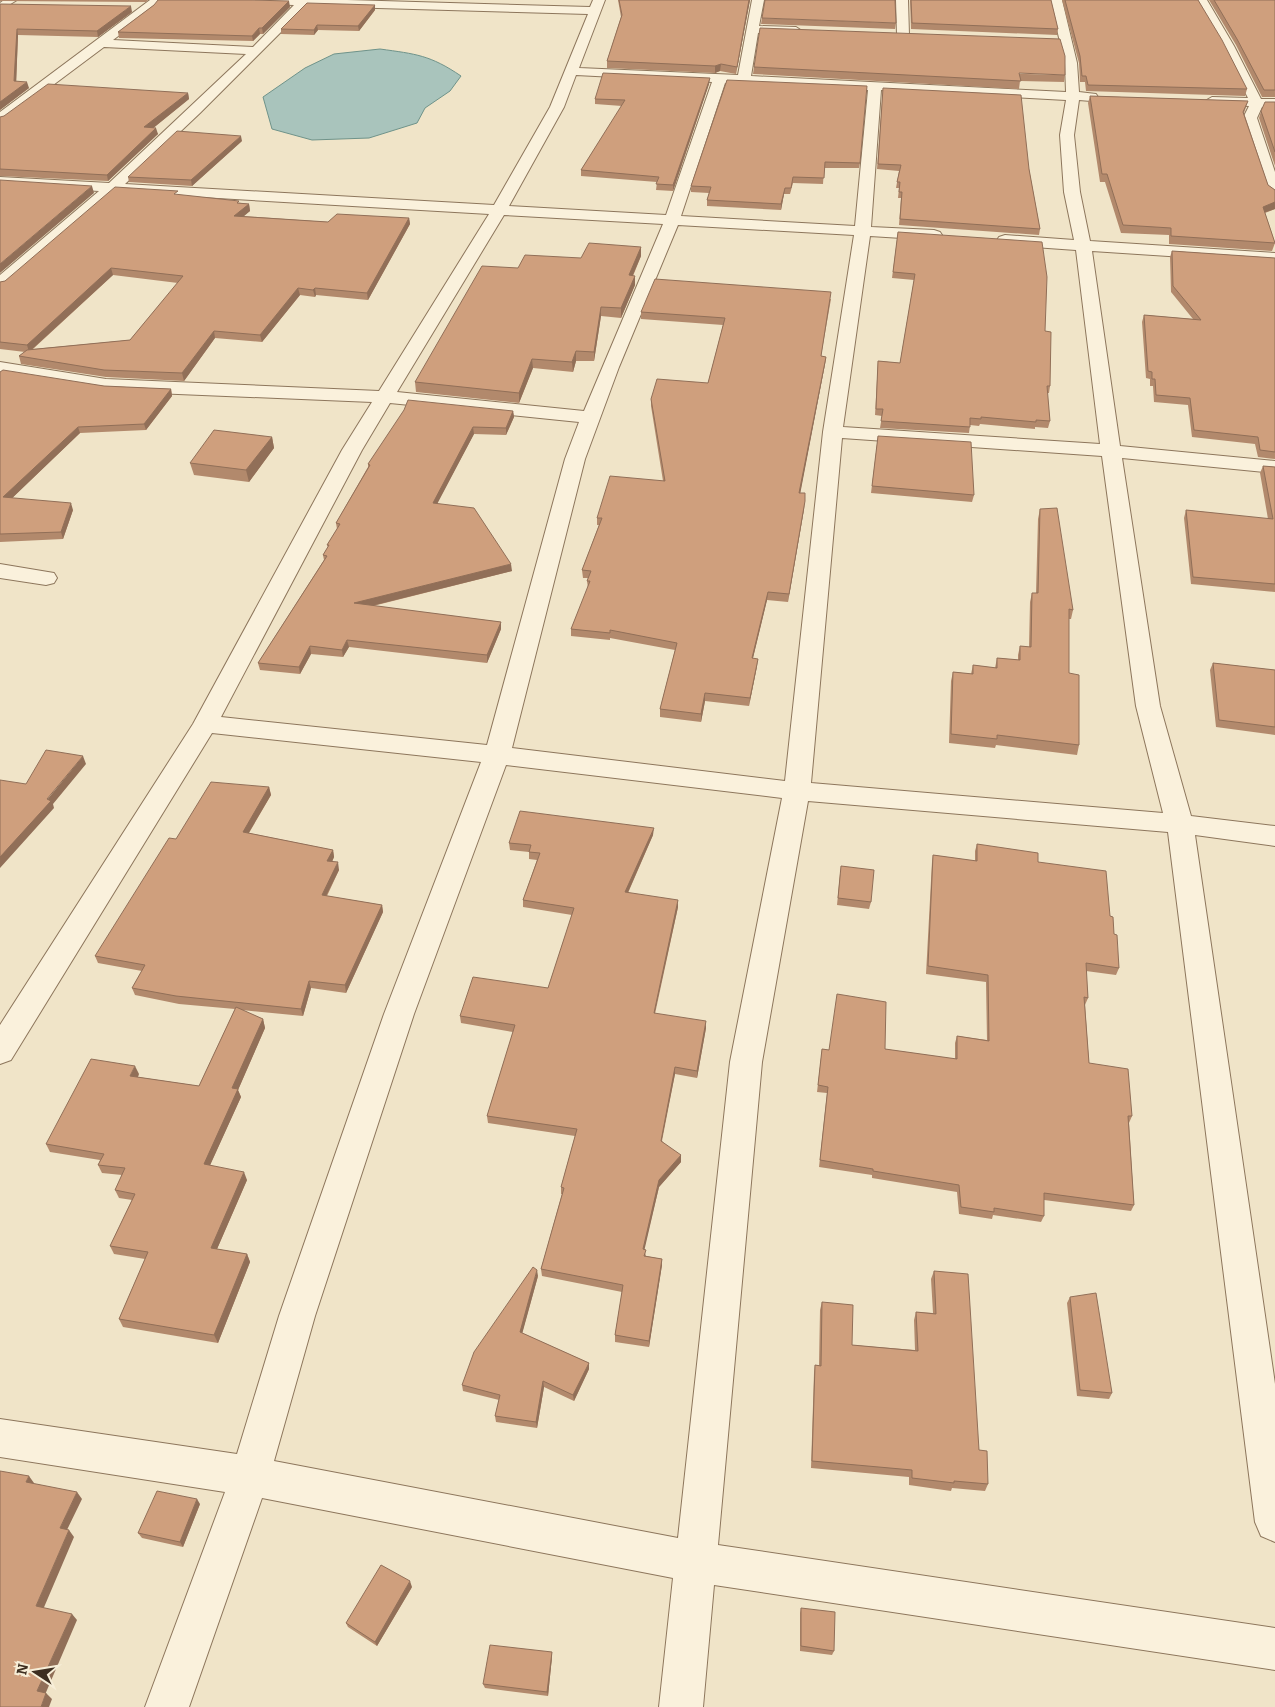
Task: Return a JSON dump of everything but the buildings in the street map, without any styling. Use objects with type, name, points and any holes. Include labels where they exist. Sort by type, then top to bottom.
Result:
[{"type":"street","points":[[0,1051],[205,724],[352,450],[499,210],[557,107],[596,6],[234,0]]},
{"type":"street","points":[[167,1707],[250,1476],[296,1316],[396,1023],[497,755],[575,459],[590,417],[753,29],[758,0]]},
{"type":"street","points":[[902,0],[903,35]]},
{"type":"street","points":[[1056,0],[1062,41],[1071,63],[1073,97],[1067,135],[1072,192],[1083,245],[1132,606],[1148,706],[1180,824],[1275,1522]]},
{"type":"street","points":[[1201,0],[1258,103]]},
{"type":"street","points":[[0,284],[62,233],[233,75],[305,1]]},
{"type":"street","points":[[132,7],[153,4]]},
{"type":"street","points":[[0,118],[153,4]]},
{"type":"street","points":[[753,29],[809,32]]},
{"type":"street","points":[[99,44],[256,52]]},
{"type":"street","points":[[572,71],[1102,98]]},
{"type":"street","points":[[681,1707],[746,1062],[797,791],[834,432],[863,229],[875,87]]},
{"type":"street","points":[[1199,101],[1275,103]]},
{"type":"street","points":[[1258,103],[1250,118],[1275,192]]},
{"type":"street","points":[[0,181],[113,186],[672,221],[863,229],[949,236]]},
{"type":"street","points":[[987,238],[1275,258]]},
{"type":"street","points":[[0,368],[106,385],[385,397],[590,417]]},
{"type":"street","points":[[834,432],[1111,451],[1275,468]]},
{"type":"street","points":[[0,571],[46,578]]},
{"type":"street","points":[[205,724],[497,755],[797,791],[1180,824],[1275,836]]},
{"type":"street","points":[[0,1438],[250,1476],[697,1562],[1275,1649]]},
{"type":"water","points":[[380,49],[422,56],[461,76],[450,91],[425,108],[417,123],[369,138],[312,140],[272,129],[263,97],[305,68],[334,54]]}]
